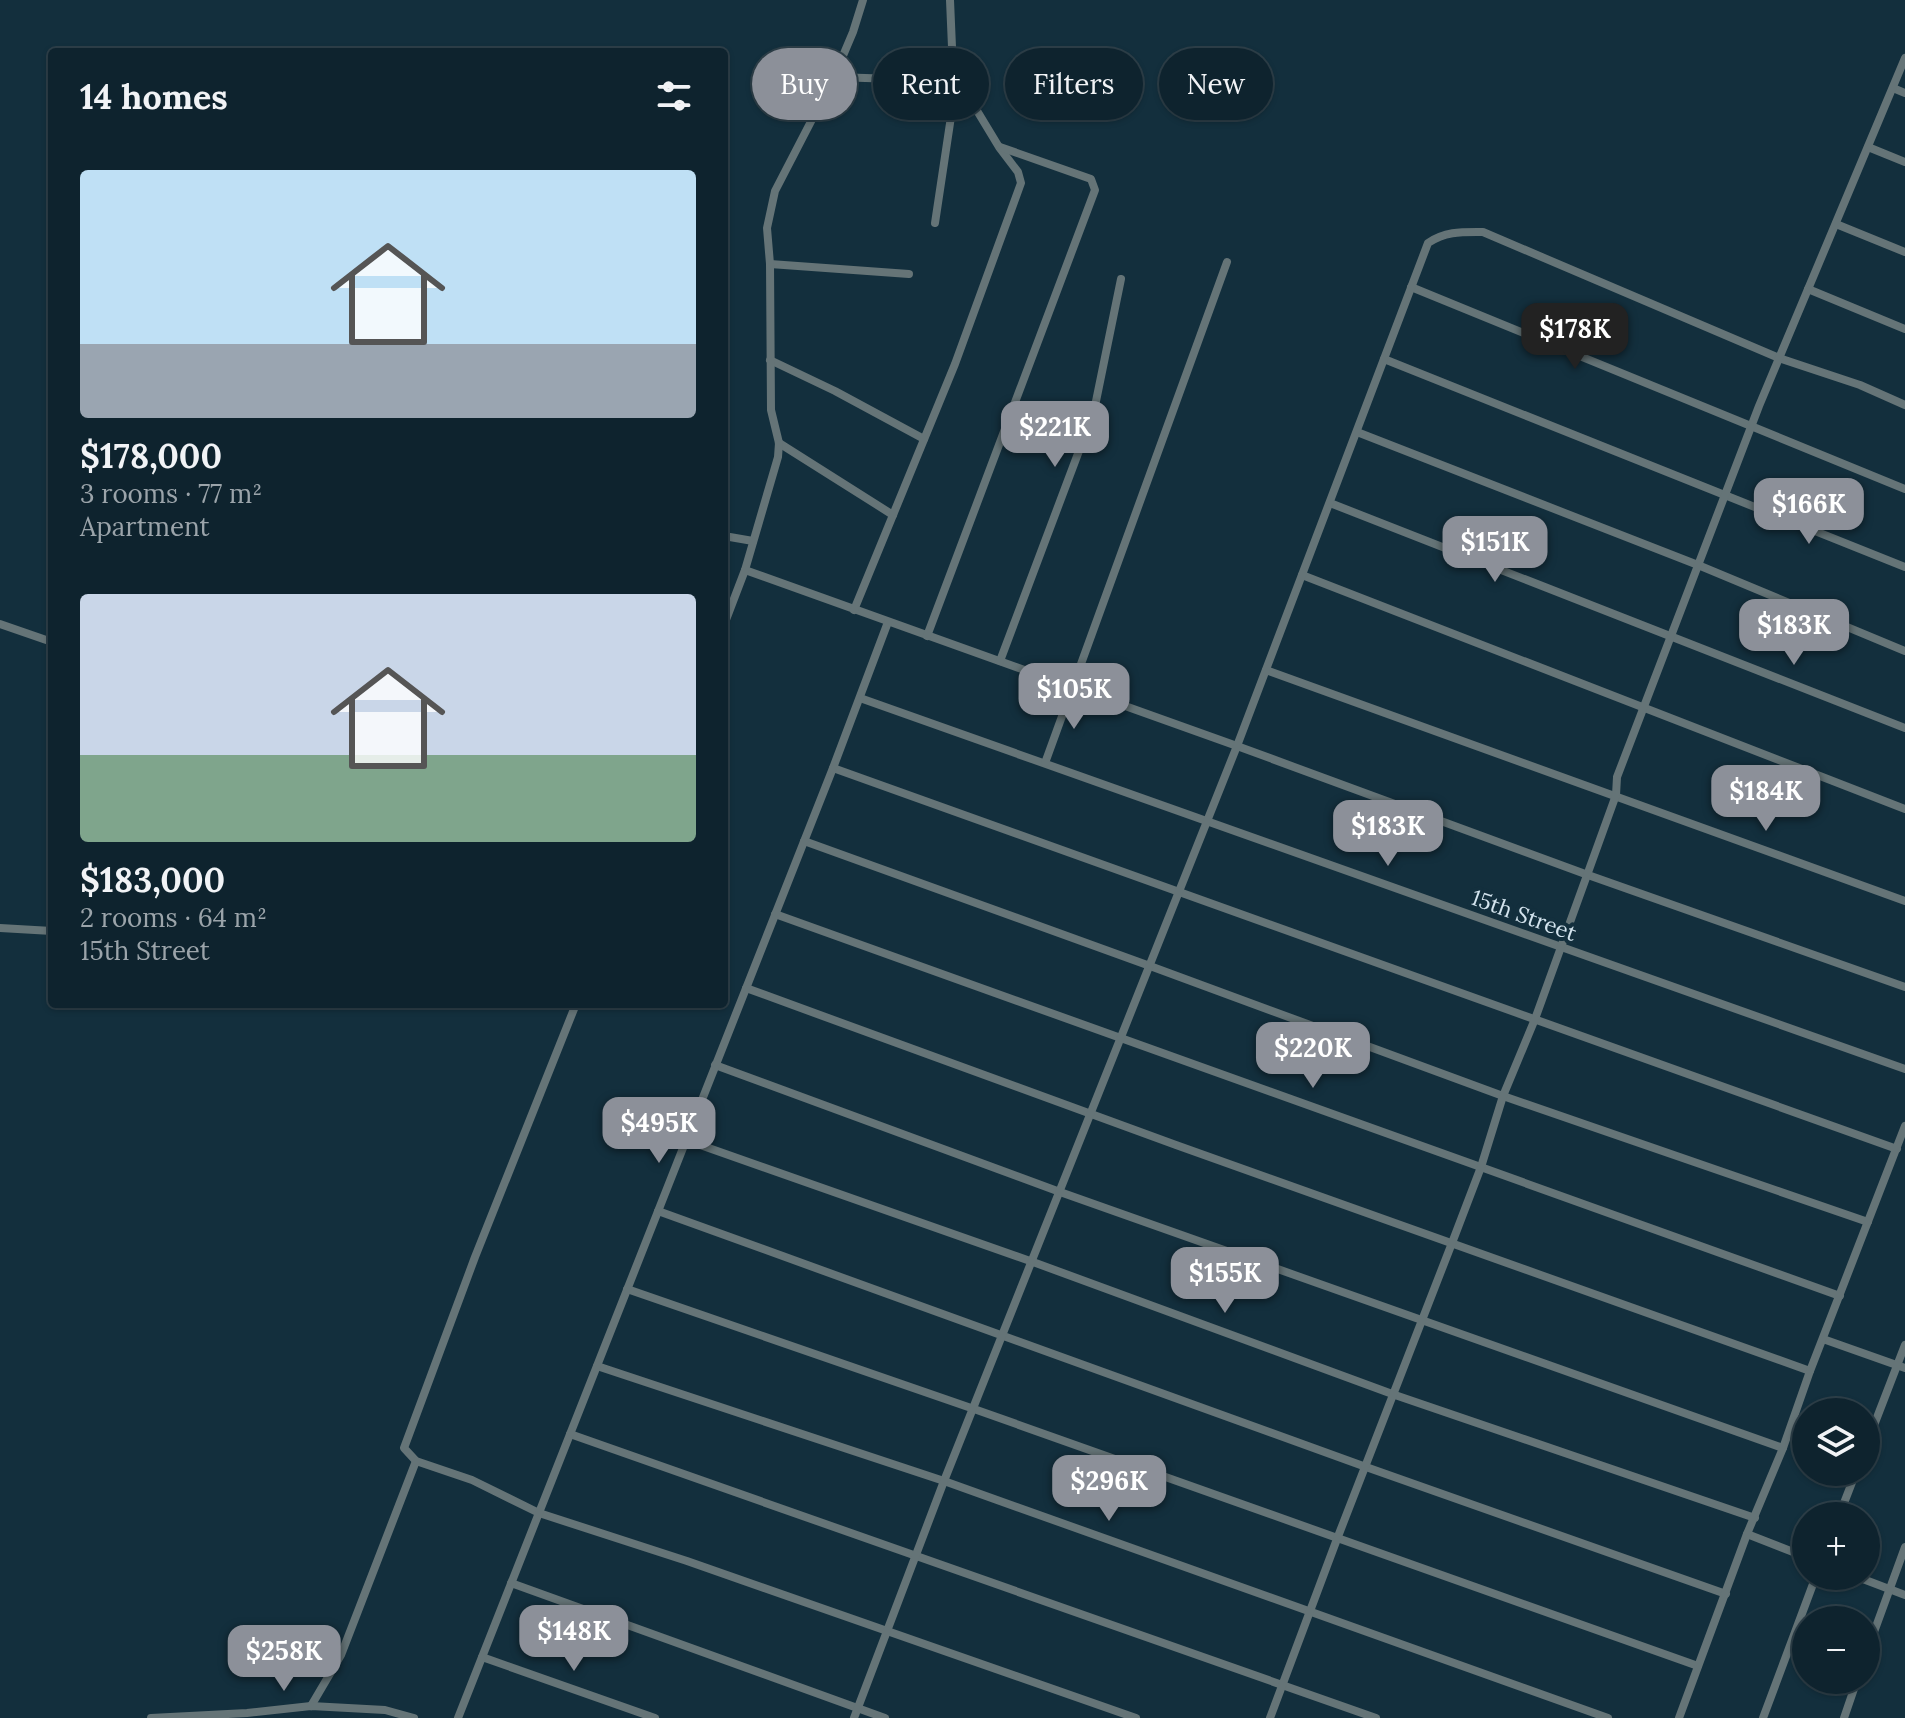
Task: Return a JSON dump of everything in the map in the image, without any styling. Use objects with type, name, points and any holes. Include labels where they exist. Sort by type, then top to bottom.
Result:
[{"type":"street","points":[[846,48],[863,0]]},
{"type":"street","points":[[950,0],[952,48]]},
{"type":"street","points":[[1270,1718],[1481,1167],[1503,1096],[1588,875],[1616,795],[1617,777],[1644,706],[1752,425],[1905,58]]},
{"type":"street","points":[[1893,88],[1905,93]]},
{"type":"street","points":[[728,615],[745,570],[775,469],[779,443],[771,410],[767,228],[775,191],[812,120]]},
{"type":"street","points":[[935,223],[950,120]]},
{"type":"street","points":[[854,610],[955,364],[1021,183],[1018,172],[983,120]]},
{"type":"street","points":[[927,636],[1095,190],[1091,179],[999,147]]},
{"type":"street","points":[[1868,147],[1905,162]]},
{"type":"street","points":[[1836,224],[1905,252]]},
{"type":"street","points":[[854,1718],[944,1481],[1237,746],[1428,243],[1440,236],[1459,232],[1483,232],[1779,358],[1860,385],[1905,405]]},
{"type":"street","points":[[1045,763],[1227,262]]},
{"type":"street","points":[[770,264],[909,274]]},
{"type":"street","points":[[1000,661],[1094,411],[1121,279]]},
{"type":"street","points":[[1411,287],[1905,489]]},
{"type":"street","points":[[1808,289],[1905,329]]},
{"type":"street","points":[[1384,359],[1905,567]]},
{"type":"street","points":[[770,360],[924,439]]},
{"type":"street","points":[[1357,432],[1698,565],[1905,651]]},
{"type":"street","points":[[779,443],[893,515]]},
{"type":"street","points":[[1330,503],[1905,728]]},
{"type":"street","points":[[728,537],[753,541]]},
{"type":"street","points":[[745,570],[1905,987]]},
{"type":"street","points":[[1302,575],[1905,809]]},
{"type":"street","points":[[458,1718],[888,622]]},
{"type":"street","points":[[0,624],[48,641]]},
{"type":"street","points":[[1266,670],[1905,901]]},
{"type":"street","name":"15th Street","points":[[860,698],[1905,1069]]},
{"type":"street","points":[[833,768],[1897,1149]]},
{"type":"street","points":[[804,841],[1503,1096],[1868,1222]]},
{"type":"street","points":[[775,914],[1840,1296]]},
{"type":"street","points":[[0,928],[48,931]]},
{"type":"street","points":[[746,988],[1810,1371]]},
{"type":"street","points":[[574,1008],[475,1257],[404,1448],[416,1461],[472,1480],[539,1513],[687,1561],[1136,1718]]},
{"type":"street","points":[[715,1065],[1060,1192],[1783,1448]]},
{"type":"street","points":[[1679,1718],[1810,1371],[1903,1140],[1905,1126]]},
{"type":"street","points":[[686,1140],[1033,1262],[1395,1395],[1755,1518]]},
{"type":"street","points":[[658,1211],[1726,1594]]},
{"type":"street","points":[[627,1289],[1698,1666]]},
{"type":"street","points":[[1823,1339],[1901,1367]]},
{"type":"street","points":[[1880,1414],[1901,1367],[1905,1345]]},
{"type":"street","points":[[597,1366],[944,1481],[1608,1718]]},
{"type":"street","points":[[570,1434],[1376,1718]]},
{"type":"street","points":[[311,1706],[341,1655],[416,1461]]},
{"type":"street","points":[[1747,1534],[1792,1552]]},
{"type":"street","points":[[1880,1614],[1905,1547]]},
{"type":"street","points":[[511,1583],[885,1718]]},
{"type":"street","points":[[1880,1586],[1905,1595]]},
{"type":"street","points":[[1763,1718],[1811,1590]]},
{"type":"street","points":[[482,1657],[655,1718]]},
{"type":"street","points":[[1844,1718],[1852,1694]]},
{"type":"street","points":[[151,1718],[311,1706],[385,1710],[414,1718]]}]
